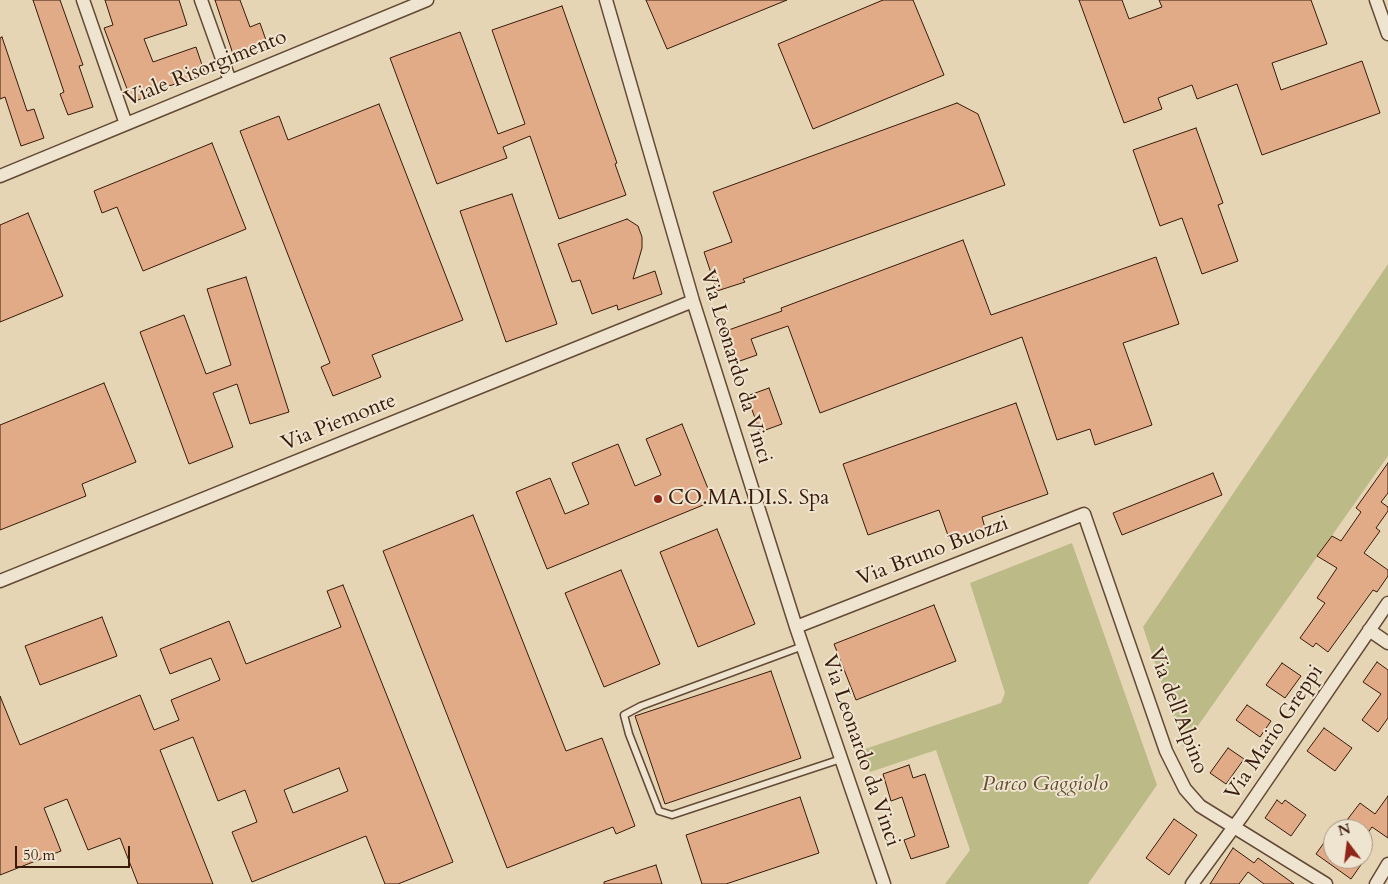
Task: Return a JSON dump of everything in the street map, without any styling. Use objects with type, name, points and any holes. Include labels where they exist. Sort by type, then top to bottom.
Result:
[{"type":"street","points":[[83,0],[126,124]]},
{"type":"street","points":[[201,0],[230,81]]},
{"type":"street","name":"Via Leonardo da Vinci","points":[[606,0],[694,301],[796,627],[884,884]]},
{"type":"street","points":[[1376,0],[1388,34]]},
{"type":"street","name":"Viale Risorgimento","points":[[1,172],[126,124],[424,1]]},
{"type":"street","name":"Via Piemonte","points":[[0,581],[694,301]]},
{"type":"street","name":"Via Bruno Buozzi","points":[[796,627],[1084,514]]},
{"type":"street","name":"Via dell'Alpino","points":[[1084,514],[1172,765],[1192,798],[1234,827],[1326,884]]},
{"type":"street","name":"Via Mario Greppi","points":[[1192,884],[1234,827],[1388,603]]},
{"type":"street","points":[[1369,630],[1388,643]]},
{"type":"street","points":[[1376,884],[1388,864]]},
{"type":"lane","points":[[803,646],[641,706],[624,715],[629,734],[659,811],[672,815],[841,759]]},
{"type":"green space","points":[[1388,264],[1388,456],[1183,747],[1143,627]]},
{"type":"green space","name":"Parco Gaggiolo","points":[[1072,543],[1157,785],[1088,884],[945,884],[970,850],[936,750],[870,772],[862,750],[1001,703],[1005,693],[970,583]]},
{"type":"building","points":[[33,0],[60,0],[83,65],[79,66],[93,107],[68,115],[60,94],[64,92]]},
{"type":"building","points":[[105,0],[179,0],[187,25],[144,39],[153,62],[196,47],[205,74],[163,88],[164,91],[132,102],[104,28],[113,25]]},
{"type":"building","points":[[215,0],[240,0],[250,27],[260,23],[268,46],[234,57]]},
{"type":"building","points":[[646,0],[787,0],[667,49]]},
{"type":"building","points":[[883,0],[913,0],[944,75],[813,129],[778,44]]},
{"type":"building","points":[[1079,0],[1122,0],[1129,19],[1162,7],[1159,0],[1311,0],[1327,44],[1272,63],[1281,90],[1362,61],[1380,113],[1262,155],[1237,84],[1197,99],[1192,85],[1158,98],[1162,109],[1124,123]]},
{"type":"building","points":[[562,6],[617,163],[615,164],[626,195],[559,219],[530,136],[503,147],[507,158],[437,184],[390,58],[460,32],[498,134],[525,124],[492,30]]},
{"type":"building","points":[[2,37],[27,111],[34,109],[44,138],[21,146],[5,97],[0,99],[0,38]]},
{"type":"building","points":[[957,103],[978,114],[1005,185],[743,279],[745,282],[717,291],[704,252],[732,242],[713,192]]},
{"type":"building","points":[[379,104],[463,320],[372,355],[381,377],[333,396],[321,367],[330,363],[240,131],[279,116],[288,140]]},
{"type":"building","points":[[1196,128],[1223,203],[1218,205],[1238,261],[1202,274],[1182,218],[1160,226],[1133,150]]},
{"type":"building","points":[[212,143],[246,229],[143,271],[117,207],[102,213],[94,191]]},
{"type":"building","points":[[512,194],[557,324],[506,342],[460,211]]},
{"type":"building","points":[[28,213],[63,296],[0,322],[0,225]]},
{"type":"building","points":[[627,219],[638,226],[642,237],[642,248],[633,279],[655,271],[662,294],[618,310],[617,305],[592,314],[580,280],[572,282],[558,244]]},
{"type":"building","points":[[963,240],[991,315],[1156,257],[1179,324],[1123,343],[1152,425],[1095,445],[1090,429],[1057,440],[1022,337],[820,413],[788,326],[751,339],[757,355],[734,363],[723,332],[782,311],[781,308]]},
{"type":"building","points":[[246,277],[289,412],[250,424],[237,384],[213,393],[233,447],[189,464],[140,332],[184,315],[206,374],[231,365],[207,289]]},
{"type":"building","points":[[104,383],[136,462],[82,484],[86,496],[0,530],[0,425]]},
{"type":"building","points":[[769,388],[782,424],[760,432],[747,396]]},
{"type":"building","points":[[1016,403],[1048,494],[982,517],[985,528],[950,541],[939,510],[868,535],[843,464]]},
{"type":"building","name":"CO.MA.DI.S. Spa","points":[[682,424],[713,501],[547,569],[516,492],[550,478],[565,514],[589,504],[572,463],[618,444],[635,486],[661,475],[646,439]]},
{"type":"building","points":[[1388,463],[1388,493],[1381,502],[1388,507],[1388,511],[1376,528],[1380,531],[1364,553],[1388,570],[1388,576],[1377,592],[1373,590],[1328,652],[1316,643],[1313,647],[1300,638],[1325,603],[1317,598],[1337,568],[1317,556],[1332,536],[1341,541],[1361,512],[1356,508]]},
{"type":"building","points":[[1213,473],[1222,495],[1122,535],[1113,513]]},
{"type":"building","points":[[473,515],[566,751],[602,738],[635,826],[616,834],[613,827],[507,868],[383,551]]},
{"type":"building","points":[[717,529],[755,624],[698,647],[660,552]]},
{"type":"building","points":[[621,570],[660,664],[604,687],[565,593]]},
{"type":"building","points":[[343,585],[453,862],[398,884],[385,884],[366,836],[252,882],[232,832],[257,822],[245,790],[218,801],[193,737],[160,750],[213,884],[138,884],[120,838],[88,850],[67,799],[44,808],[61,851],[0,875],[0,696],[20,745],[140,695],[154,730],[179,720],[171,700],[220,680],[211,658],[170,674],[160,649],[229,621],[246,664],[341,627],[327,591]],"holes":[[[339,768],[348,791],[293,813],[284,790]]]},
{"type":"building","points":[[934,605],[956,661],[856,700],[834,644]]},
{"type":"building","points":[[102,617],[117,656],[40,685],[25,646]]},
{"type":"building","points":[[1377,662],[1388,670],[1388,718],[1378,732],[1362,720],[1381,694],[1363,682]]},
{"type":"building","points":[[1282,663],[1301,676],[1285,698],[1266,685]]},
{"type":"building","points":[[771,671],[801,758],[665,804],[635,716]]},
{"type":"building","points":[[1247,705],[1271,721],[1260,737],[1236,720]]},
{"type":"building","points":[[1324,728],[1352,748],[1335,771],[1307,751]]},
{"type":"building","points":[[1228,748],[1244,759],[1226,784],[1210,773]]},
{"type":"building","points":[[909,765],[913,778],[925,774],[949,847],[911,859],[904,840],[915,836],[902,797],[891,801],[883,774]]},
{"type":"building","points":[[1388,796],[1388,838],[1373,828],[1373,819],[1348,819],[1360,803],[1375,814]]},
{"type":"building","points":[[800,797],[819,853],[726,884],[702,884],[686,835]]},
{"type":"building","points":[[1277,800],[1282,804],[1285,800],[1306,815],[1291,836],[1265,818]]},
{"type":"building","points":[[1174,819],[1197,835],[1169,875],[1146,858]]},
{"type":"building","points":[[1323,844],[1323,859],[1316,854]]},
{"type":"building","points":[[1233,848],[1254,863],[1258,858],[1294,884],[1264,884],[1248,872],[1239,884],[1210,884]]},
{"type":"building","points":[[656,865],[662,884],[604,884],[604,882]]},
{"type":"building","points":[[1337,869],[1358,869],[1351,879]]},
{"type":"place","name":"CO.MA.DI.S. Spa","points":[[658,499]]}]
